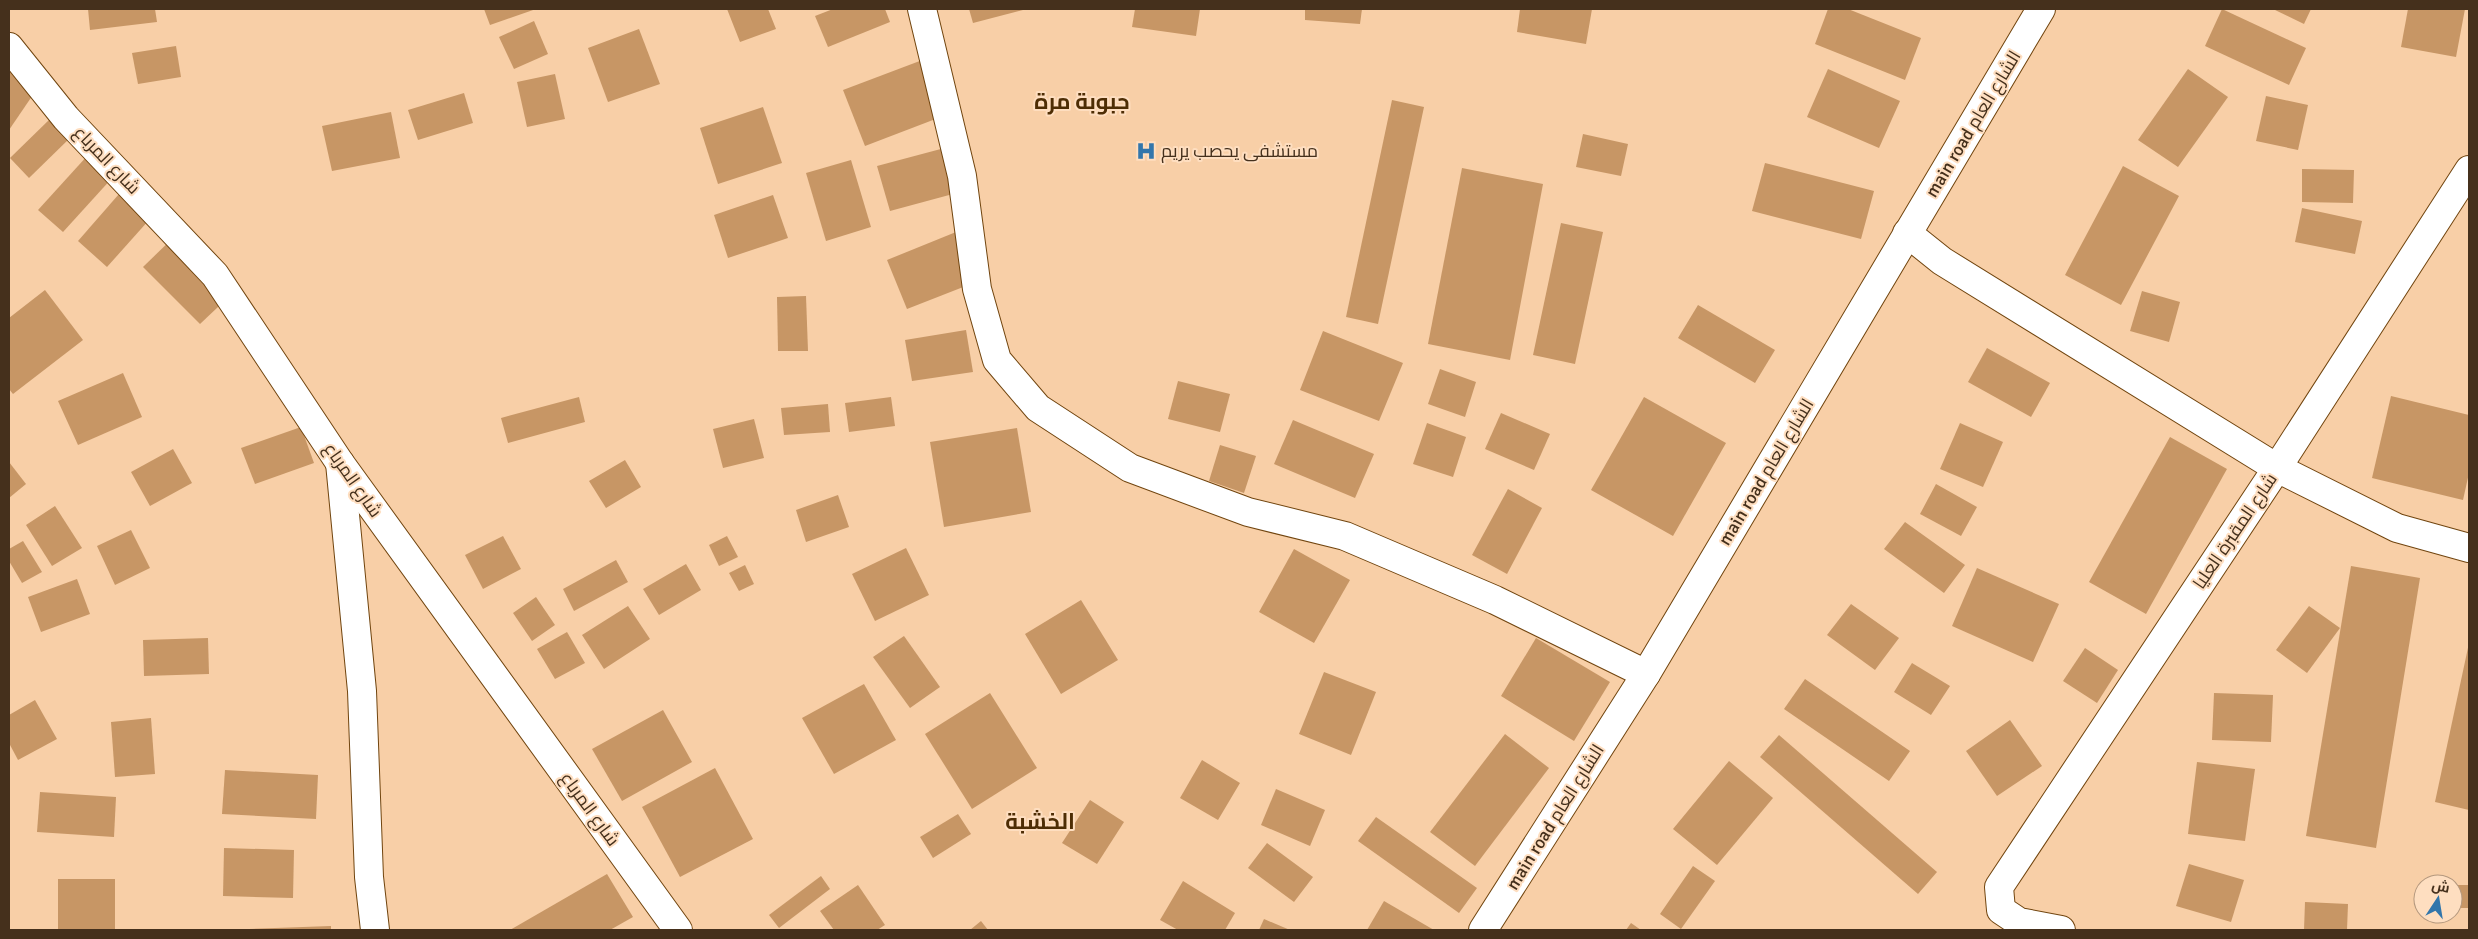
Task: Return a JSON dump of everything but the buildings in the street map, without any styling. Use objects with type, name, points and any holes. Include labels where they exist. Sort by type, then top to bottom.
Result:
[{"type":"street","points":[[922,9],[962,176],[977,289],[997,360],[1038,408],[1130,468],[1248,512],[1345,536],[1495,600],[1646,674]]},
{"type":"street","name":"main road الشارع العام","points":[[1483,930],[1646,674],[2041,9]]},
{"type":"street","name":"شارع المرباع","points":[[9,47],[66,118],[215,275],[340,463],[678,930]]},
{"type":"street","points":[[2469,170],[2277,468],[2397,528],[2469,548]]},
{"type":"street","name":"شارع المقبرة العليا","points":[[1908,233],[1942,260],[2277,468],[1999,887],[2001,910],[2019,922],[2061,930]]},
{"type":"street","points":[[340,463],[362,691],[369,877],[375,930]]},
{"type":"place","name":"مستشفى يحصب يريم","points":[[1146,151]]},
{"type":"district","name":"جبوبة مرة","points":[[1082,101]]},
{"type":"district","name":"الخشبة","points":[[1040,821]]}]
